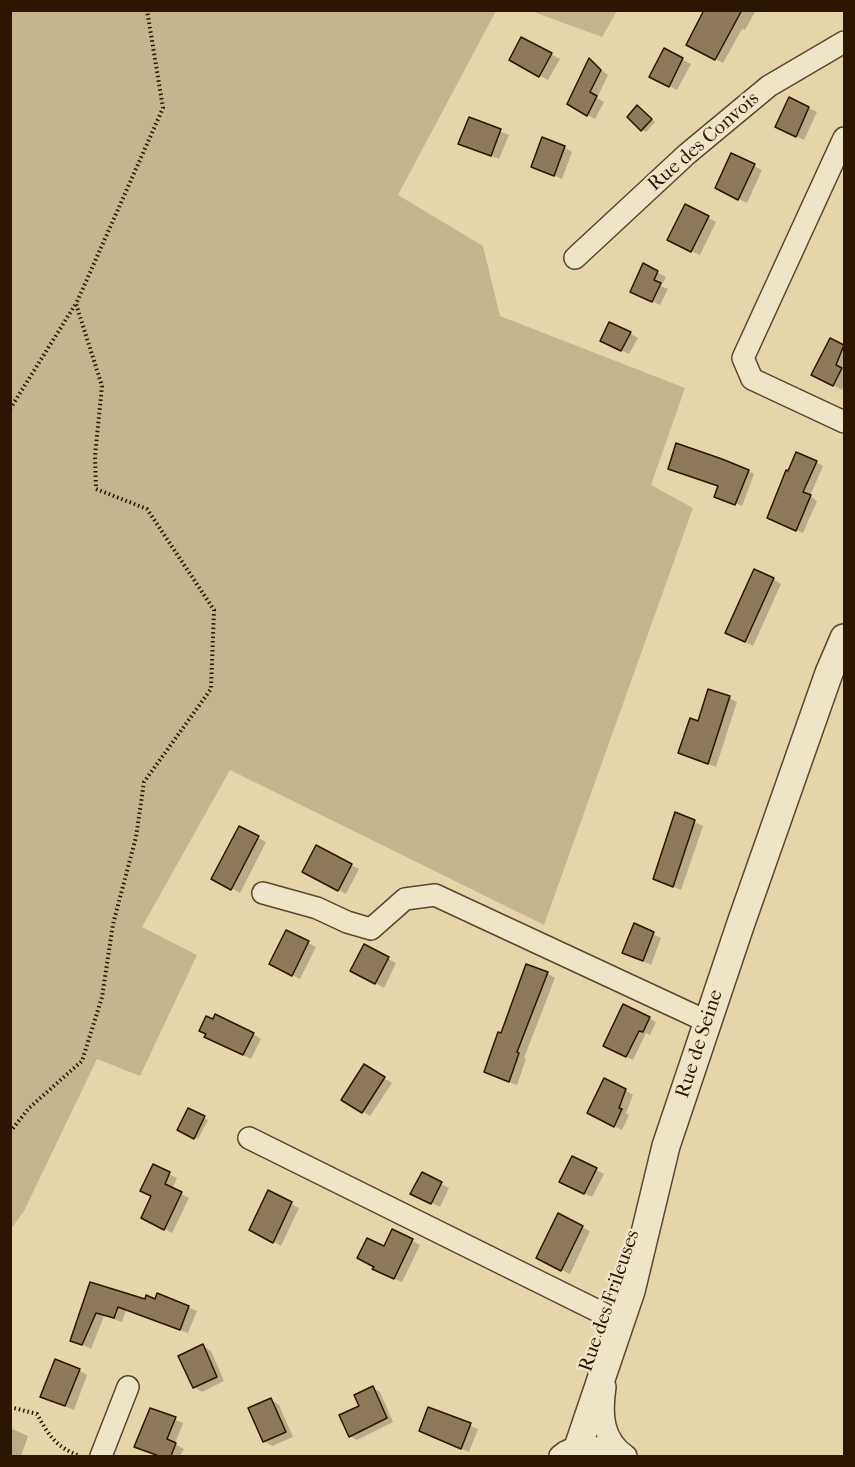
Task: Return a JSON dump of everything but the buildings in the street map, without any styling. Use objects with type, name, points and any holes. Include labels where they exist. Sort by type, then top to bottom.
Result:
[{"type":"street","name":"Rue des Convois","points":[[575,258],[687,154],[769,86],[844,42]]},
{"type":"street","points":[[844,138],[743,358],[752,379],[844,422]]},
{"type":"street","name":"Rue de Seine","points":[[570,1451],[609,1358],[640,1259],[666,1146],[741,923],[829,673],[844,638]]},
{"type":"street","points":[[263,892],[317,908],[346,922],[371,929],[405,899],[435,895],[708,1022]]},
{"type":"street","points":[[249,1138],[604,1314]]},
{"type":"street","name":"Rue des Frileuses","points":[[570,1451],[604,1314],[666,1146]]},
{"type":"street","points":[[609,1358],[603,1400],[604,1425],[609,1439],[624,1456]]},
{"type":"street","points":[[101,1456],[128,1388]]},
{"type":"street","points":[[570,1451],[598,1448],[624,1456]]},
{"type":"path","points":[[10,409],[76,304],[163,108],[147,10]]},
{"type":"path","points":[[10,1132],[29,1108],[82,1061],[102,997],[113,924],[136,837],[144,782],[211,689],[214,610],[147,509],[96,489],[95,456],[102,386],[76,304]]},
{"type":"path","points":[[10,1407],[37,1414],[48,1435],[63,1449],[80,1456]]},
{"type":"shaded area","points":[[11,10],[496,11],[398,195],[483,246],[500,316],[685,388],[651,485],[693,508],[544,925],[230,770],[142,927],[197,955],[140,1076],[97,1059],[24,1211],[11,1229]]},
{"type":"shaded area","points":[[531,11],[617,11],[602,37]]}]
